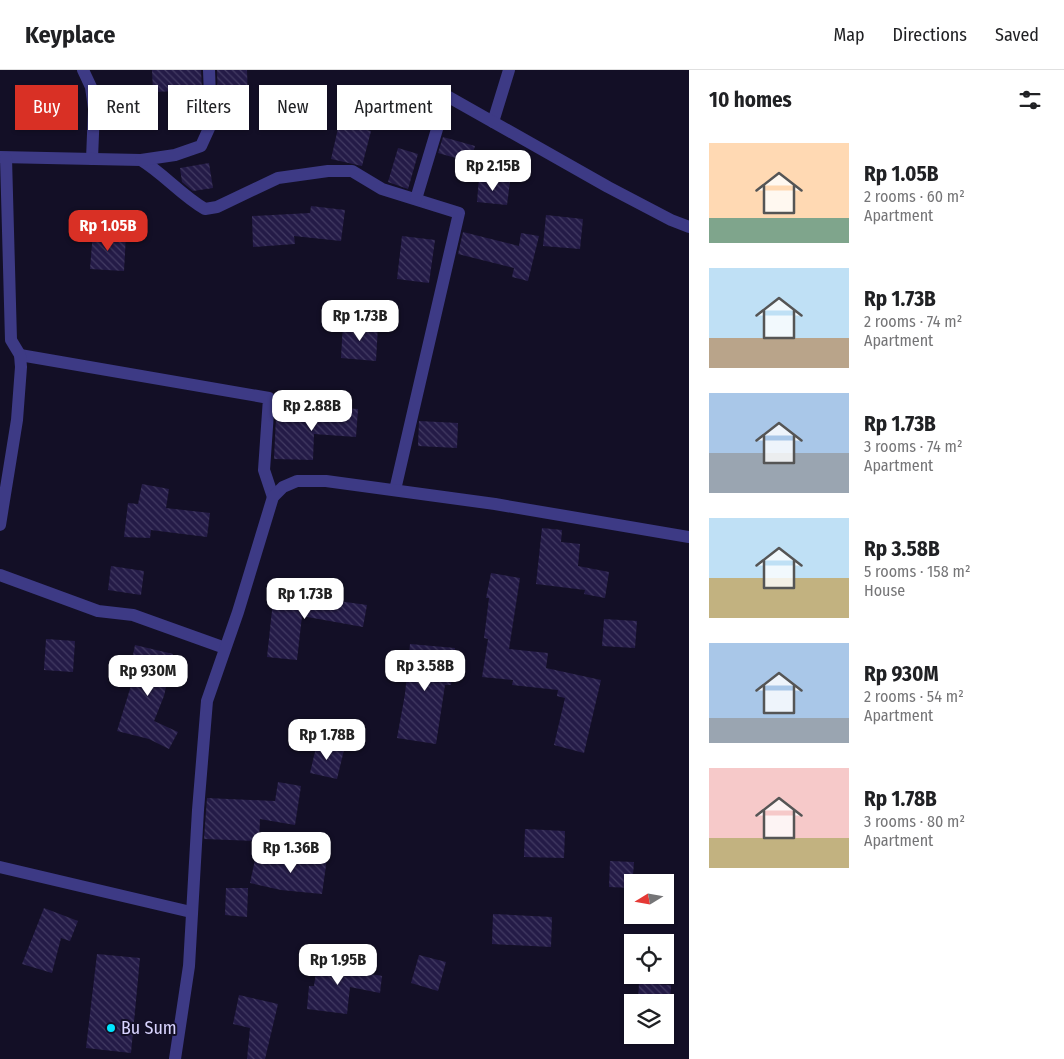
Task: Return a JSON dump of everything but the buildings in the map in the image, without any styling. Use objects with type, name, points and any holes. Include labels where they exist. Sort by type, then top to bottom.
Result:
[{"type":"street","points":[[83,70],[91,87],[94,109],[92,159]]},
{"type":"street","points":[[0,525],[16,420],[20,355],[12,340],[3,158],[141,160],[175,155],[201,146],[211,124],[209,70]]},
{"type":"street","points":[[493,122],[509,70]]},
{"type":"street","points":[[416,199],[447,96],[616,191],[671,220],[689,227]]},
{"type":"street","points":[[141,160],[154,168],[176,189],[205,209],[217,207],[278,178],[328,171],[352,171],[382,189],[459,213],[395,490]]},
{"type":"street","points":[[20,355],[270,398],[264,470],[274,497]]},
{"type":"street","points":[[175,1059],[190,966],[191,912],[207,701],[238,612],[274,497],[283,487],[298,481],[326,481],[495,504],[689,537]]},
{"type":"street","points":[[0,575],[98,611],[133,615],[225,648]]},
{"type":"street","points":[[0,867],[191,912]]},
{"type":"place","name":"Bu Sum","points":[[111,1028]]}]
